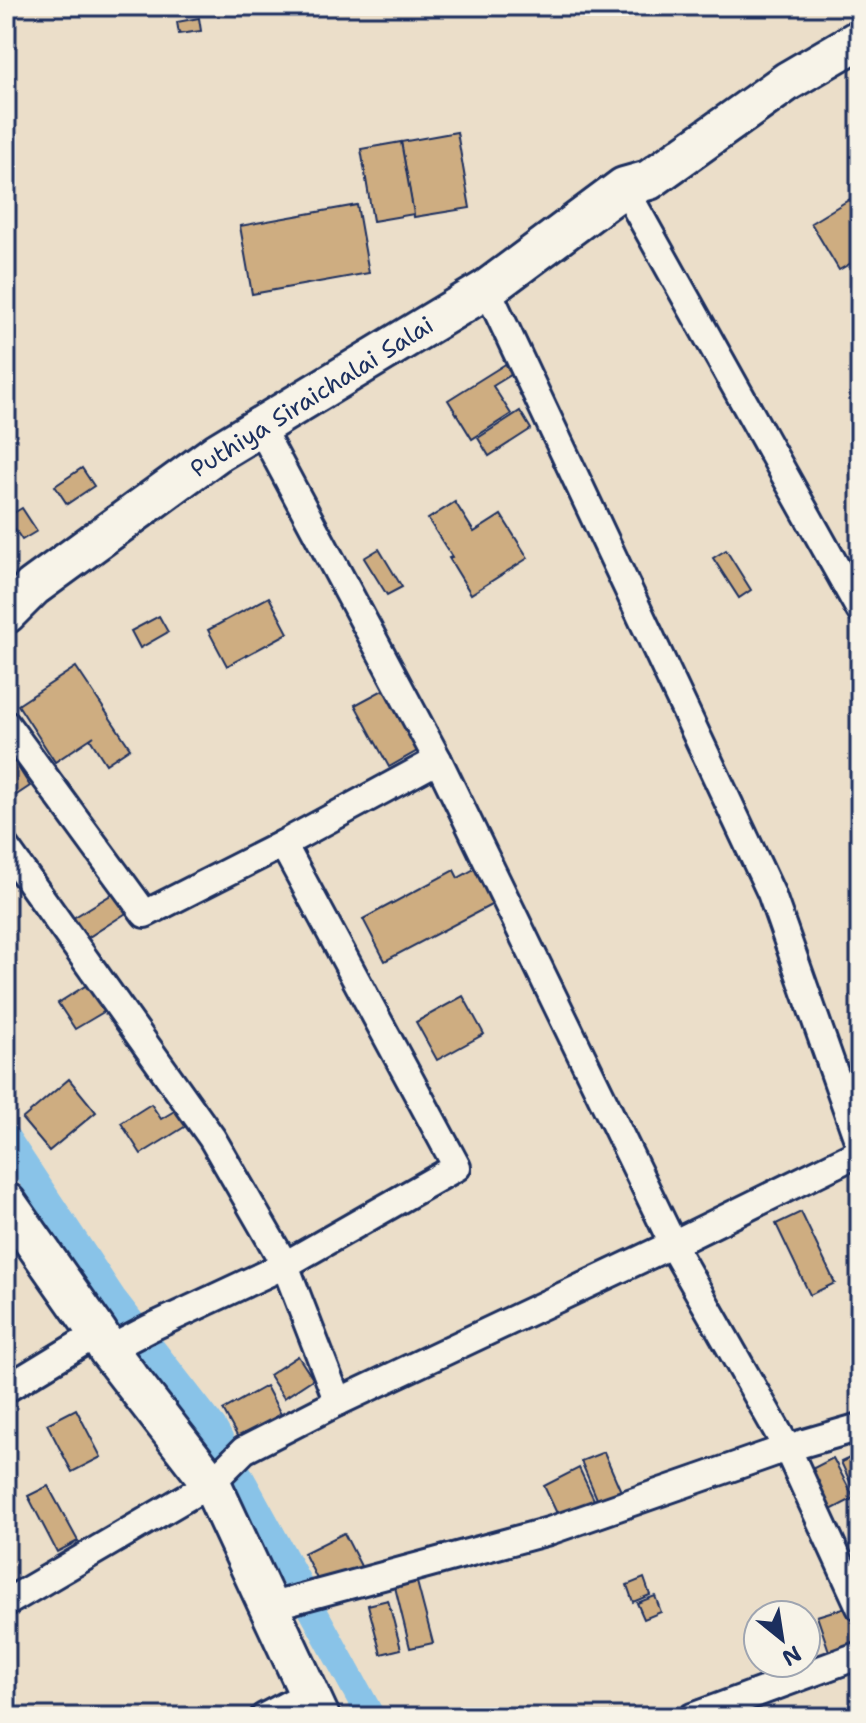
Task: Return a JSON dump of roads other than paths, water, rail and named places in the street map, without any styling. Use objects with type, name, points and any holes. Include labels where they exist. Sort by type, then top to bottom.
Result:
[{"type":"main road","name":"Puthiya Siraichalai Salai","points":[[624,187],[634,163],[786,58],[860,13]]},
{"type":"main road","name":"Puthiya Siraichalai Salai","points":[[6,614],[33,587],[218,452],[487,289],[624,187],[649,180],[788,81],[860,39]]},
{"type":"main road","points":[[6,1202],[216,1478],[286,1602],[314,1705]]},
{"type":"street","points":[[624,187],[860,610]]},
{"type":"street","points":[[6,1603],[216,1478],[244,1450],[338,1402],[672,1245],[860,1149],[771,893],[487,289]]},
{"type":"street","points":[[260,427],[438,760],[672,1245],[787,1448],[860,1607]]},
{"type":"street","points":[[6,724],[145,914],[438,760]]},
{"type":"street","points":[[6,1389],[110,1342],[150,1328],[285,1265],[457,1167],[283,844]]},
{"type":"street","points":[[6,848],[212,1138],[285,1265],[338,1402]]},
{"type":"street","points":[[286,1602],[549,1531],[787,1448],[860,1427]]},
{"type":"street","points":[[692,1717],[860,1655]]},
{"type":"street","points":[[264,1717],[314,1705]]},
{"type":"waterway","points":[[6,1138],[112,1298],[213,1428],[371,1717]]}]
